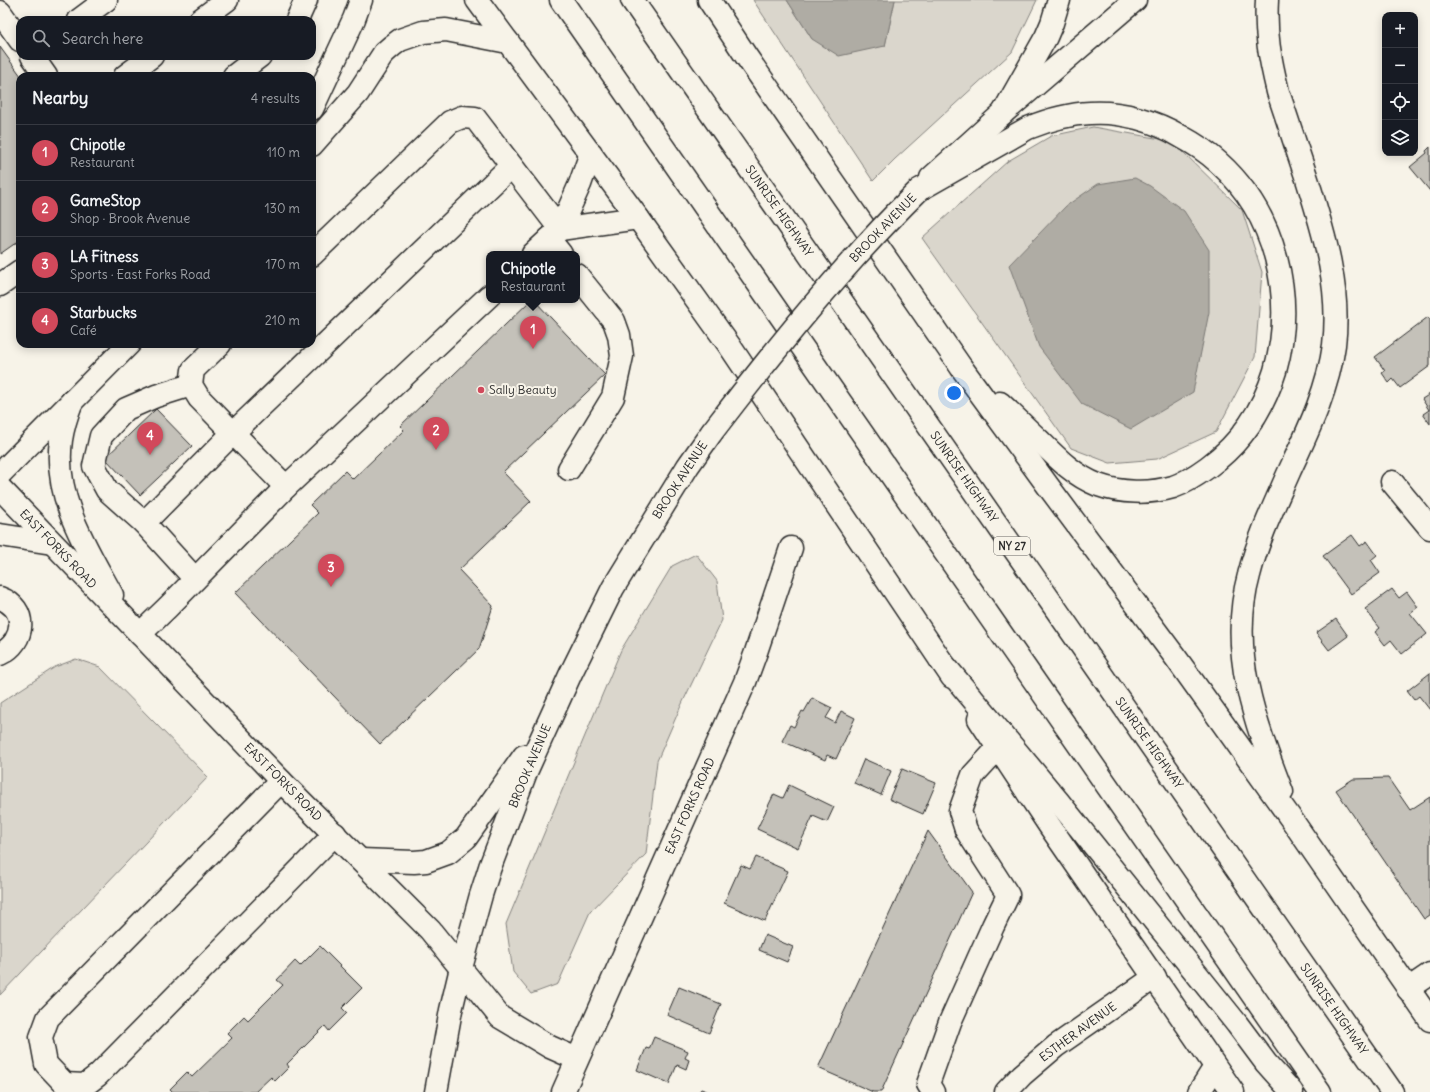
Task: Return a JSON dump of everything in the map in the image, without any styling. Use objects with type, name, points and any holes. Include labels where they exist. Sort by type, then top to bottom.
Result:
[{"type":"main road","points":[[84,16],[106,0]]},
{"type":"main road","points":[[205,16],[227,0]]},
{"type":"main road","points":[[299,16],[306,0]]},
{"type":"main road","points":[[316,100],[354,19],[361,0]]},
{"type":"main road","points":[[477,0],[591,153],[729,345],[1049,825],[1155,977],[1232,1092]]},
{"type":"main road","points":[[561,0],[1320,1092]]},
{"type":"main road","name":"SUNRISE HIGHWAY","points":[[632,0],[1392,1092]]},
{"type":"main road","points":[[709,0],[961,367],[1176,658],[1294,823],[1430,1020]]},
{"type":"main road","points":[[725,0],[746,56]]},
{"type":"main road","points":[[1003,113],[1046,37],[1059,0]]},
{"type":"main road","name":"BROOK AVENUE","points":[[436,1092],[442,1053],[461,968],[490,867],[526,772],[591,630],[613,588],[684,473],[712,432],[776,348],[837,276],[872,238],[919,190],[1003,113],[1135,0]]},
{"type":"main road","points":[[1267,0],[1266,23],[1268,46],[1278,92],[1321,227],[1332,274],[1335,298],[1334,343],[1326,386],[1308,431],[1264,529],[1243,599],[1241,622],[1241,645],[1244,671],[1250,698],[1265,749],[1294,823]]},
{"type":"main road","points":[[0,12],[16,34]]},
{"type":"main road","points":[[316,140],[358,93],[384,53],[400,40],[423,32],[446,30],[508,42]]},
{"type":"main road","points":[[35,60],[43,72]]},
{"type":"main road","points":[[130,72],[147,60]]},
{"type":"main road","points":[[239,72],[255,60]]},
{"type":"main road","points":[[919,190],[1028,128],[1042,122],[1057,118],[1091,113],[1105,113],[1129,117],[1152,123],[1172,131],[1205,151],[1218,162],[1232,176],[1254,206],[1272,242],[1277,261],[1281,279],[1284,320],[1282,340],[1266,395],[1258,413],[1249,427],[1214,463],[1200,473],[1174,486],[1146,491],[1114,489],[1098,485],[1083,478],[1056,457],[961,367]]},
{"type":"main road","points":[[316,252],[450,122],[462,117],[475,118],[511,166],[556,241]]},
{"type":"main road","points":[[556,241],[580,184],[591,153]]},
{"type":"main road","points":[[144,523],[233,434],[511,166]]},
{"type":"main road","points":[[538,251],[556,241],[638,218]]},
{"type":"main road","points":[[0,285],[16,274]]},
{"type":"main road","points":[[568,469],[613,397],[622,356],[619,335],[614,321],[580,279]]},
{"type":"main road","points":[[140,634],[286,487],[486,299]]},
{"type":"main road","points":[[0,474],[125,348]]},
{"type":"main road","points":[[216,348],[193,370],[191,385],[199,398],[286,487]]},
{"type":"main road","points":[[191,385],[156,396],[126,409],[101,436],[94,466],[107,490],[144,523],[195,579]]},
{"type":"main road","points":[[72,401],[63,428],[60,458],[61,477],[73,519],[81,538],[125,619]]},
{"type":"main road","points":[[1392,482],[1430,528]]},
{"type":"main road","name":"EAST FORKS ROAD","points":[[0,488],[281,782],[430,930],[500,1017],[550,1047],[577,1059]]},
{"type":"main road","points":[[0,535],[52,543]]},
{"type":"main road","name":"EAST FORKS ROAD","points":[[562,1092],[745,682],[791,548]]},
{"type":"main road","points":[[0,598],[6,600],[14,606],[20,618],[21,625],[19,635],[12,647],[0,654]]},
{"type":"main road","points":[[941,661],[1063,807],[1237,1024],[1266,1063],[1292,1092]]},
{"type":"main road","points":[[361,860],[414,862],[426,861],[448,853],[466,838],[549,720]]},
{"type":"main road","points":[[933,1092],[928,1084],[950,1022],[1008,895],[966,830],[960,811],[973,775],[998,748]]},
{"type":"main road","points":[[281,782],[48,1018],[41,1037],[46,1064],[65,1084],[85,1085],[98,1075],[335,834]]},
{"type":"main road","points":[[1408,989],[1430,974]]},
{"type":"main road","name":"ESTHER AVENUE","points":[[1006,1092],[1022,1075],[1056,1046],[1155,977]]},
{"type":"main road","points":[[1200,1092],[1215,1068]]},
{"type":"shaded area","points":[[753,0],[787,0],[812,39],[885,46],[895,0],[1037,0],[1012,52],[873,181]]},
{"type":"shaded area","points":[[787,0],[895,0],[885,46],[839,56],[812,39]]},
{"type":"shaded area","points":[[1093,127],[1172,141],[1242,210],[1262,272],[1255,357],[1216,432],[1157,459],[1110,463],[1071,448],[922,238],[1008,161],[1051,136]]},
{"type":"shaded area","points":[[1135,178],[1150,186],[1184,211],[1209,250],[1209,312],[1193,392],[1131,429],[1082,404],[1039,347],[1009,265],[1066,206],[1098,184]]},
{"type":"shaded area","points":[[696,554],[717,581],[722,620],[680,708],[657,761],[646,854],[590,912],[558,984],[531,994],[513,972],[506,924],[621,650],[672,566]]},
{"type":"shaded area","points":[[76,659],[100,667],[208,777],[0,995],[0,703],[55,667]]},
{"type":"building","points":[[0,47],[18,72],[16,72],[16,243],[0,254]]},
{"type":"building","points":[[1430,147],[1430,191],[1410,167],[1427,153],[1426,151]]},
{"type":"building","points":[[528,303],[537,303],[605,375],[503,472],[531,501],[459,570],[493,606],[479,649],[380,744],[235,593],[318,513],[310,505],[345,471],[353,479],[404,430],[400,426]]},
{"type":"building","points":[[1428,317],[1430,320],[1430,366],[1400,388],[1393,379],[1389,383],[1382,373],[1385,371],[1375,357]]},
{"type":"building","points":[[1430,394],[1430,424],[1423,414],[1429,410],[1422,399]]},
{"type":"building","points":[[156,409],[192,446],[140,495],[105,458]]},
{"type":"building","points":[[1352,535],[1360,546],[1367,541],[1377,555],[1371,560],[1380,573],[1351,594],[1323,556]]},
{"type":"building","points":[[1392,589],[1399,598],[1407,592],[1418,607],[1410,613],[1427,634],[1402,654],[1391,640],[1385,645],[1375,632],[1380,628],[1365,609]]},
{"type":"building","points":[[1336,619],[1348,636],[1329,650],[1316,633]]},
{"type":"building","points":[[1430,673],[1430,710],[1419,696],[1414,700],[1407,691]]},
{"type":"building","points":[[812,698],[832,708],[826,718],[835,723],[841,711],[855,718],[836,759],[827,755],[825,760],[782,741],[790,725],[794,727],[802,711],[804,712]]},
{"type":"building","points":[[864,759],[891,771],[881,795],[854,783]]},
{"type":"building","points":[[902,769],[936,783],[923,814],[889,799]]},
{"type":"building","points":[[1388,778],[1410,810],[1430,797],[1430,915],[1424,919],[1336,790],[1353,779]]},
{"type":"building","points":[[789,785],[834,807],[827,822],[813,816],[798,848],[757,829],[774,794],[783,798]]},
{"type":"building","points":[[928,831],[972,892],[881,1092],[873,1092],[818,1068]]},
{"type":"building","points":[[756,857],[788,871],[765,921],[724,903],[741,865],[750,869]]},
{"type":"building","points":[[765,935],[793,947],[787,962],[759,950]]},
{"type":"building","points":[[320,946],[362,988],[342,1008],[347,1013],[329,1031],[325,1026],[287,1064],[289,1067],[275,1081],[271,1077],[255,1092],[173,1092],[170,1089],[187,1072],[192,1077],[232,1038],[227,1033],[244,1016],[248,1020],[283,985],[277,980],[295,961],[300,966]]},
{"type":"building","points":[[679,987],[721,1004],[709,1033],[667,1015]]},
{"type":"building","points":[[654,1037],[688,1051],[685,1058],[689,1060],[686,1069],[677,1065],[669,1084],[637,1070],[646,1048],[649,1049]]},
{"type":"building","points":[[701,1089],[709,1092],[699,1092]]},
{"type":"place","name":"Chipotle","points":[[533,349]]},
{"type":"place","name":"Sally Beauty","points":[[481,390]]},
{"type":"place","name":"GameStop","points":[[436,450]]},
{"type":"place","name":"Starbucks","points":[[150,455]]},
{"type":"place","name":"LA Fitness","points":[[331,587]]}]
